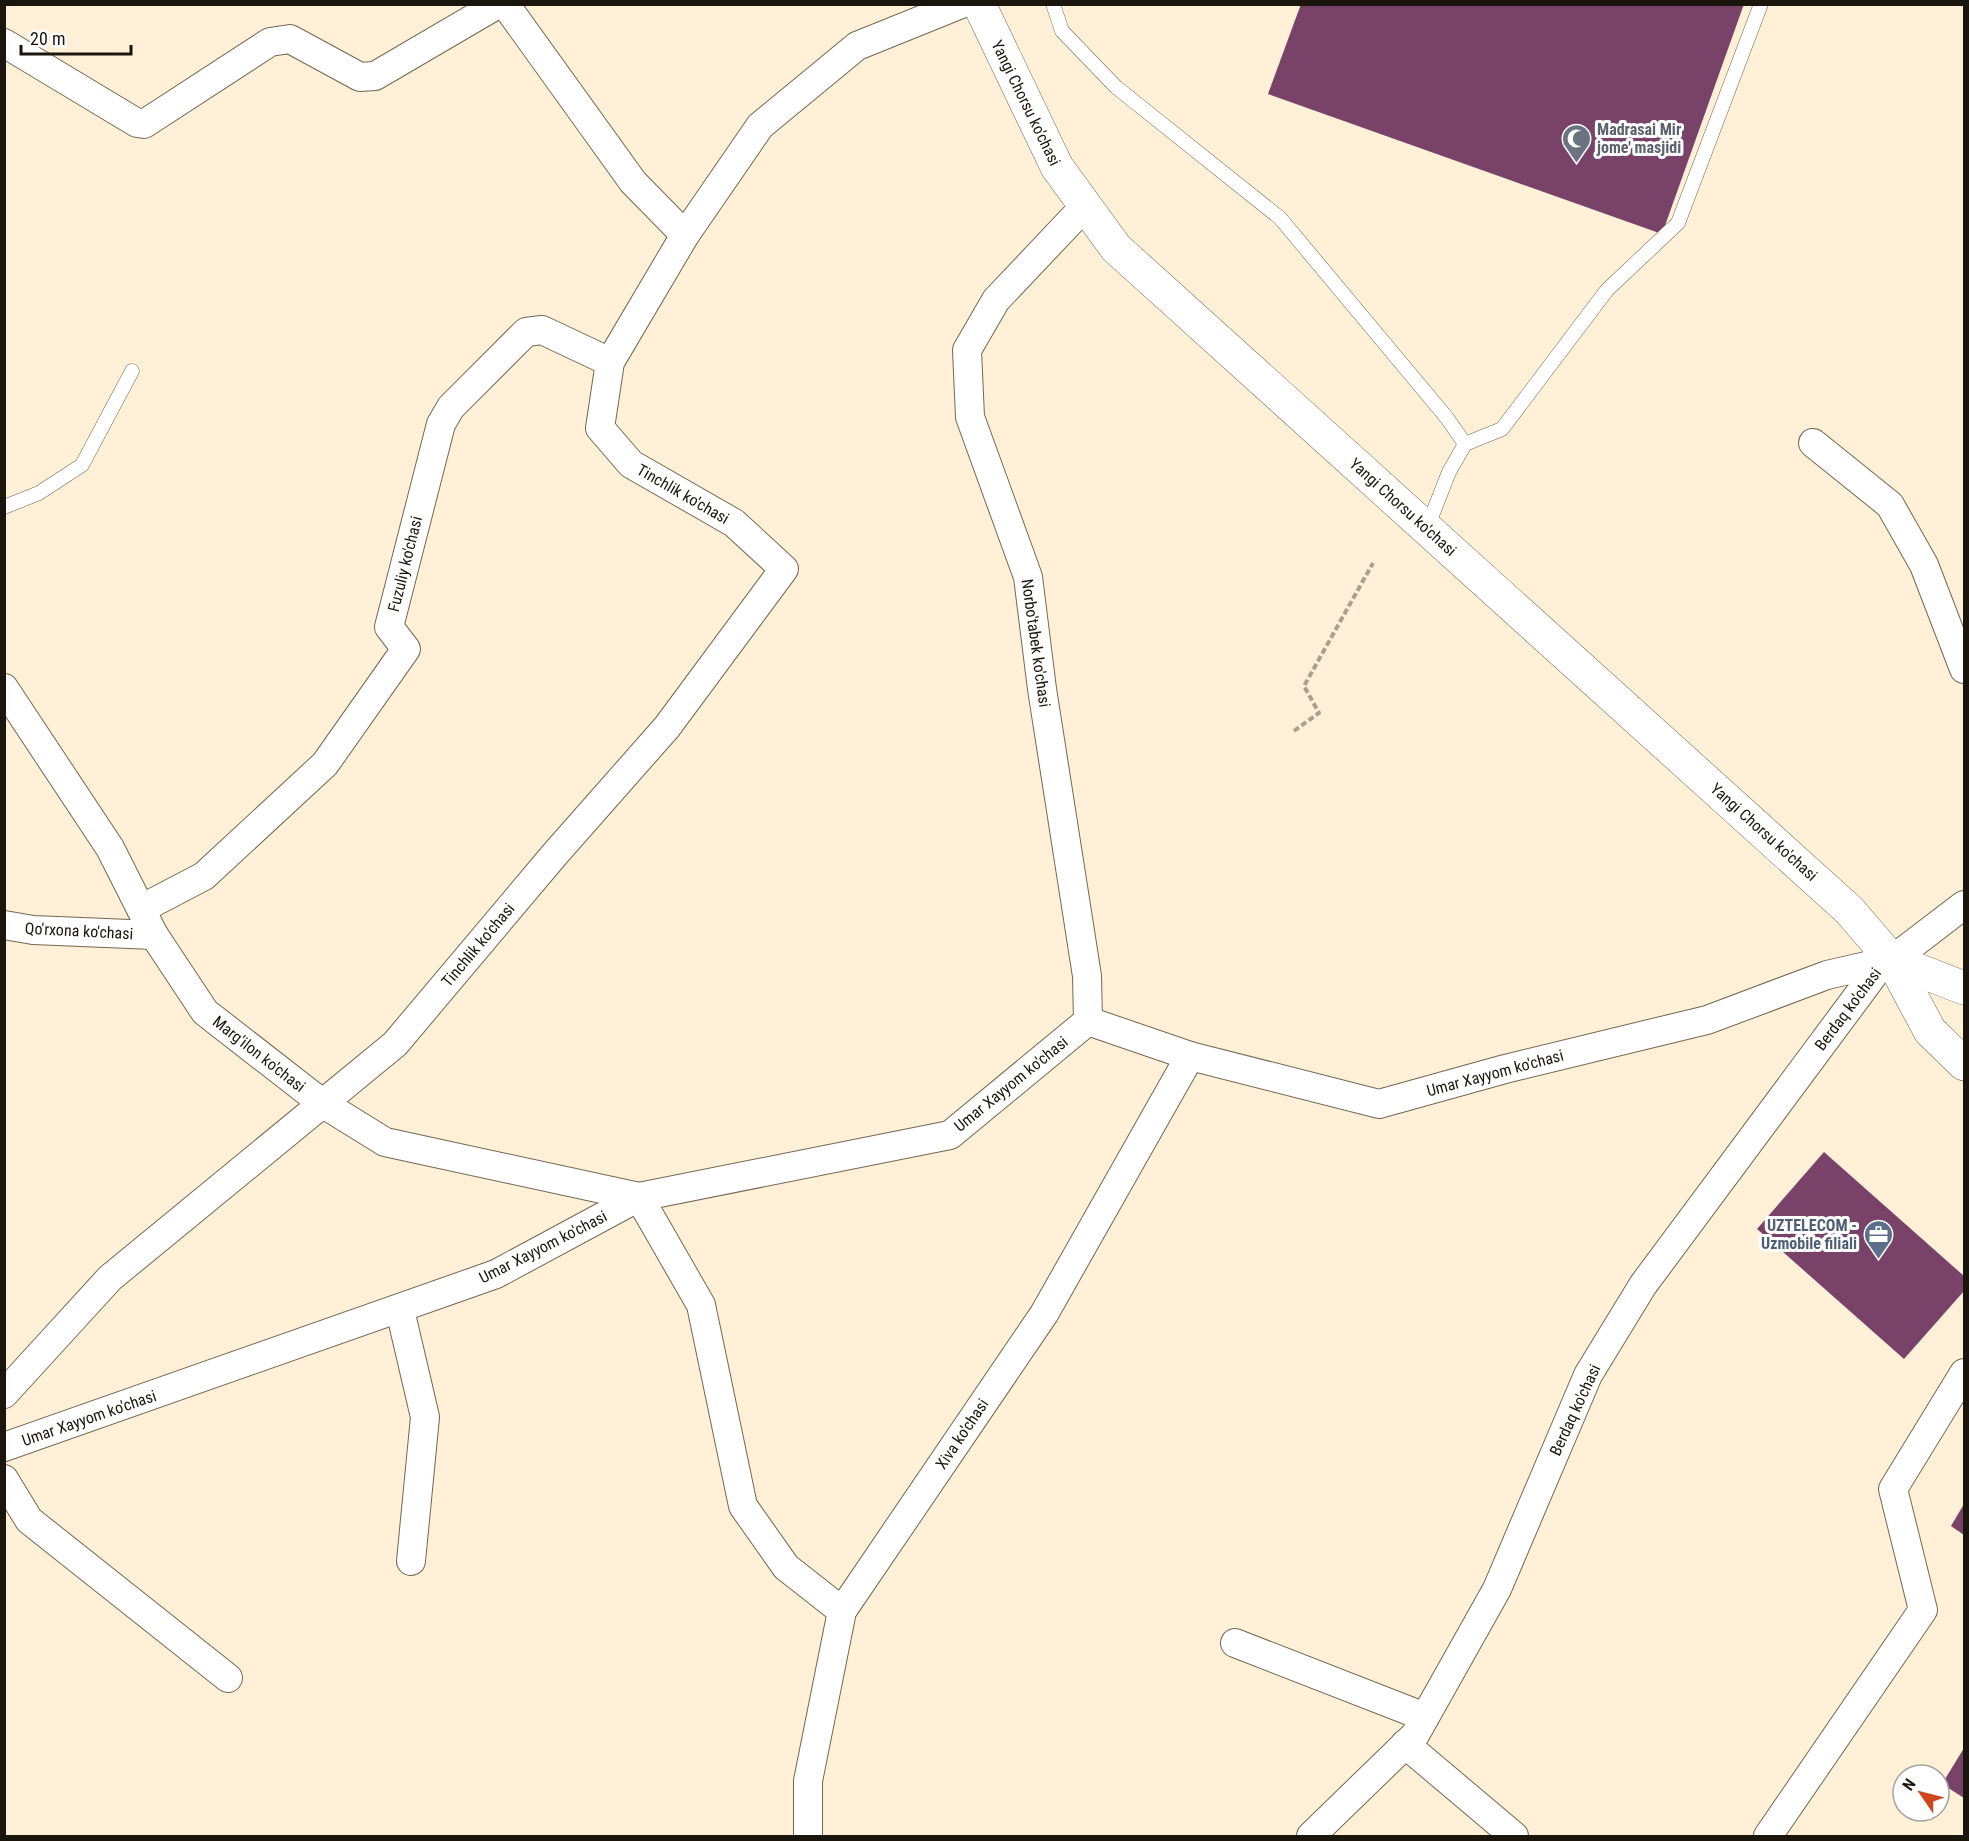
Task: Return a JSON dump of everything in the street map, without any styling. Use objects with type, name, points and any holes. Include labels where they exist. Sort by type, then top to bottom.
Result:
[{"type":"main road","name":"Yangi Chorsu ko'chasi","points":[[978,4],[1057,167],[1116,248],[1849,910],[1887,961],[1930,1031],[1965,1064]]},
{"type":"main road","name":"Yangi Chorsu ko'chasi","points":[[1887,961],[1965,988]]},
{"type":"street","points":[[4,43],[137,123],[144,124],[270,42],[290,39],[360,77],[375,76],[498,4]]},
{"type":"street","points":[[505,4],[633,182],[685,235]]},
{"type":"street","name":"Tinchlik ko'chasi","points":[[322,1103],[394,1044],[555,854],[667,727],[784,569],[734,523],[631,464],[600,428],[610,362],[685,235],[760,126],[857,46],[961,4]]},
{"type":"street","name":"Norbo'tabek ko'chasi","points":[[1085,206],[996,300],[968,350],[970,417],[1028,577],[1045,712],[1087,976],[1088,1021]]},
{"type":"street","name":"Fuzuliy ko'chasi","points":[[141,909],[204,876],[326,764],[406,649],[389,627],[441,424],[451,407],[526,332],[542,330],[610,362]]},
{"type":"street","points":[[1813,443],[1890,505],[1924,565],[1965,669]]},
{"type":"street","name":"Marg'ilon ko'chasi","points":[[4,688],[110,848],[154,935],[205,1012],[322,1103],[385,1142],[639,1197]]},
{"type":"street","points":[[1887,961],[1965,906]]},
{"type":"street","name":"Qo'rxona ko'chasi","points":[[4,925],[33,930],[154,935]]},
{"type":"street","name":"Umar Xayyom ko'chasi","points":[[4,1448],[400,1310],[496,1274],[639,1197],[950,1135],[1088,1021],[1190,1056],[1379,1104],[1707,1020],[1827,975],[1887,961]]},
{"type":"street","name":"Berdaq ko'chasi","points":[[1311,1836],[1415,1735],[1497,1589],[1588,1375],[1643,1285],[1887,961]]},
{"type":"street","name":"Xiva ko'chasi","points":[[808,1836],[808,1781],[842,1611],[1044,1314],[1190,1056]]},
{"type":"street","points":[[4,1394],[110,1278],[322,1103]]},
{"type":"street","points":[[639,1197],[701,1305],[742,1506],[786,1567],[842,1611]]},
{"type":"street","points":[[400,1310],[425,1417],[411,1561]]},
{"type":"street","points":[[1768,1836],[1923,1610],[1893,1489],[1965,1372]]},
{"type":"street","points":[[4,1479],[30,1520],[228,1678]]},
{"type":"street","points":[[1235,1643],[1425,1717]]},
{"type":"street","points":[[1405,1744],[1514,1836]]},
{"type":"lane","points":[[1053,4],[1062,31],[1116,87],[1280,218],[1440,409],[1465,444]]},
{"type":"lane","points":[[1427,528],[1449,472],[1465,444],[1502,429],[1607,290],[1678,223],[1761,4]]},
{"type":"lane","points":[[4,507],[39,493],[82,465],[132,371]]},
{"type":"path","points":[[1294,731],[1319,713],[1304,686],[1373,563]]},
{"type":"building","name":"Madrasai Mir jome' masjidi","points":[[1301,4],[1744,4],[1662,234],[1268,94]]},
{"type":"building","points":[[1824,1152],[1964,1276],[1964,1291],[1904,1359],[1757,1229]]},
{"type":"building","points":[[1964,1504],[1964,1535],[1951,1526]]},
{"type":"building","points":[[1964,1748],[1964,1798],[1951,1790],[1951,1769]]},
{"type":"place","name":"Madrasai Mir jome' masjidi","points":[[1576,164]]},
{"type":"place","name":"UZTELECOM - Uzmobile filiali","points":[[1878,1260]]}]
